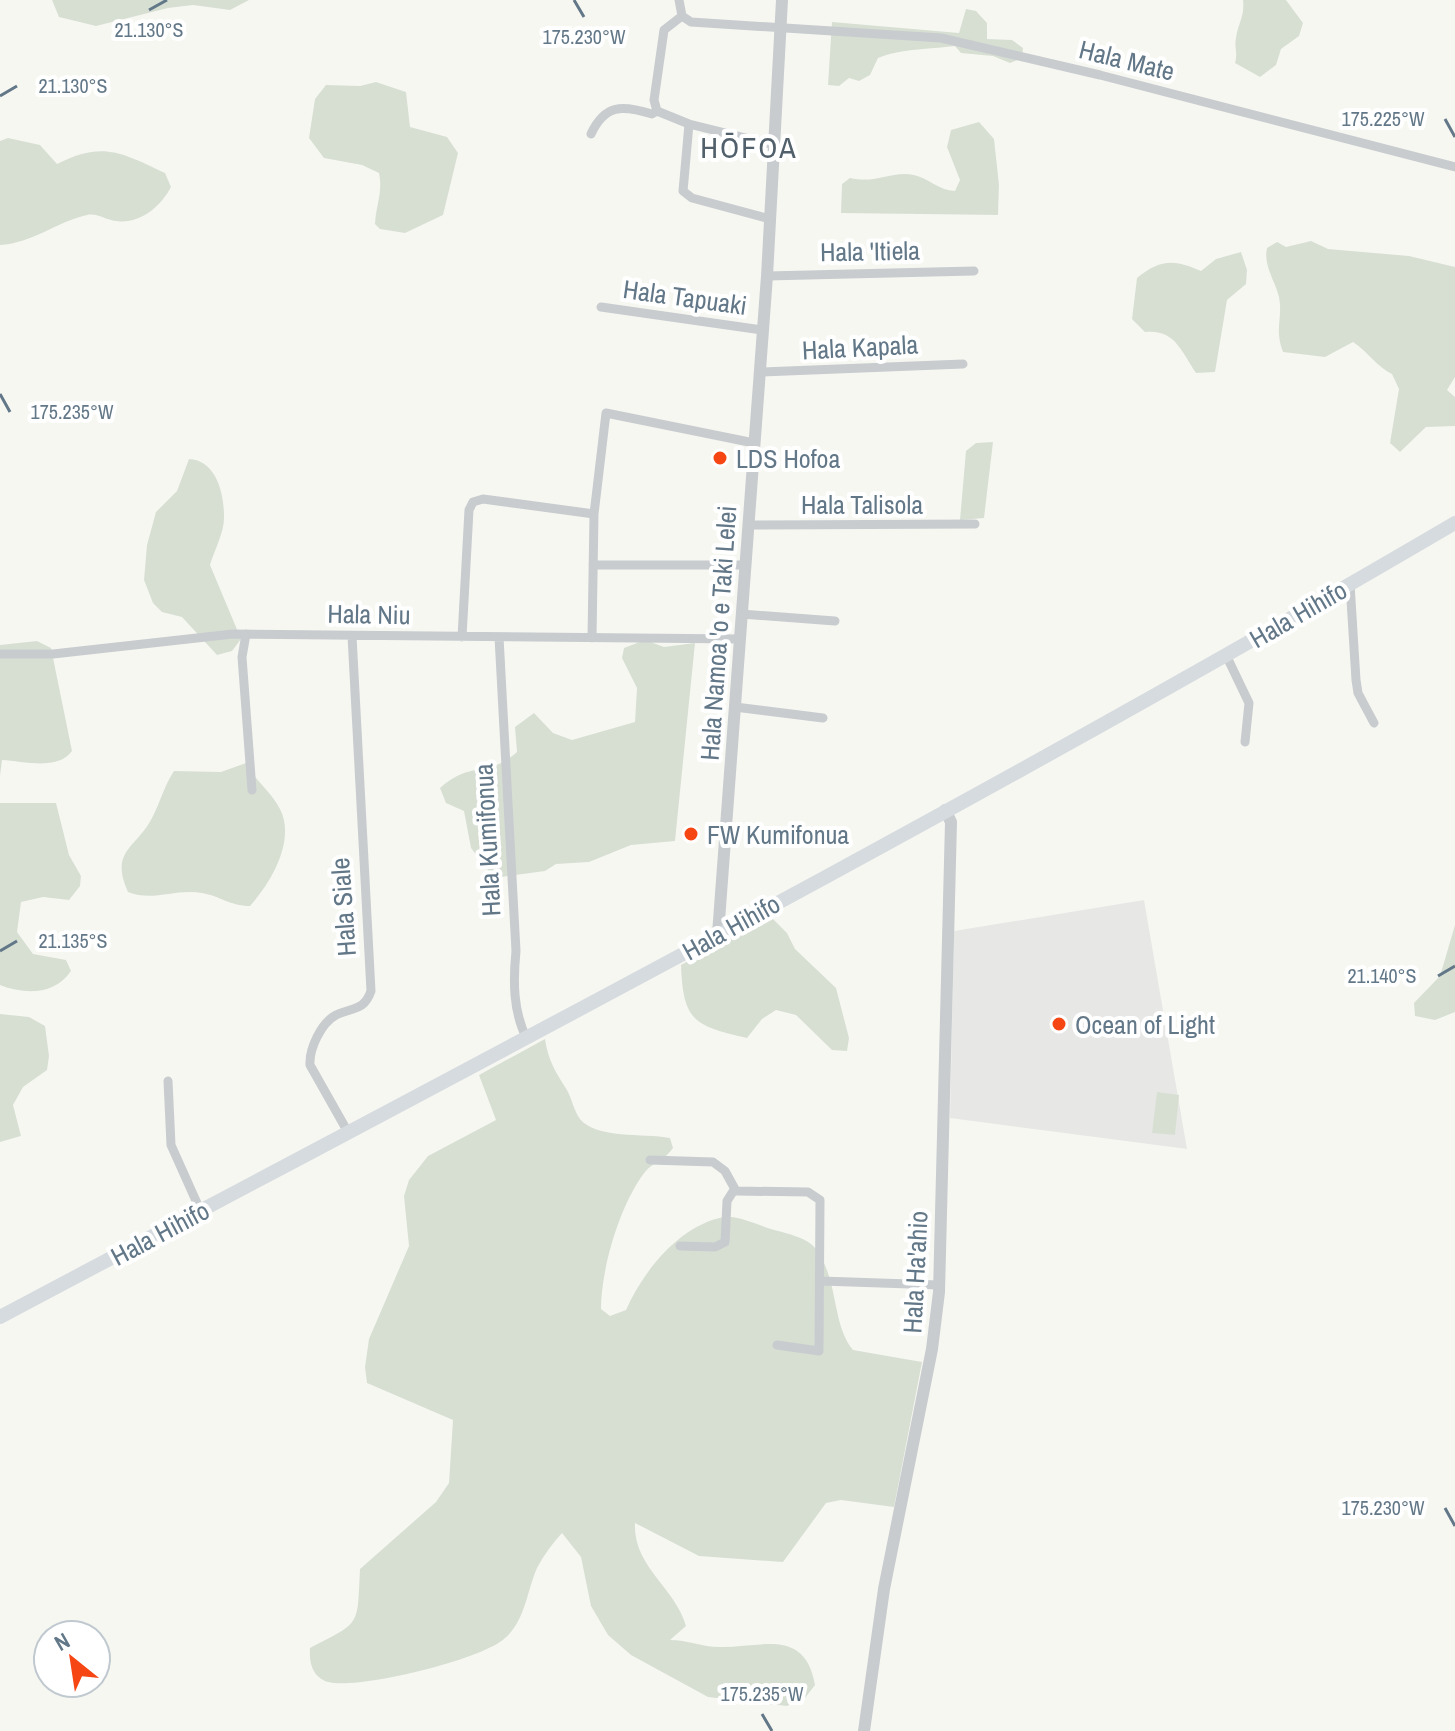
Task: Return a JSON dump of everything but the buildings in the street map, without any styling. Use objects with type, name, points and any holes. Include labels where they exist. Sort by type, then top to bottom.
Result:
[{"type":"main road","name":"Hala Hihifo","points":[[0,1317],[527,1039],[1226,655],[1455,523]]},
{"type":"street","points":[[657,111],[654,100],[664,30],[682,16],[679,0]]},
{"type":"street","name":"Hala Namoa 'o e Taki Lelei","points":[[718,934],[767,276],[782,0]]},
{"type":"street","name":"Hala Mate","points":[[682,16],[691,22],[941,38],[1100,75],[1455,167]]},
{"type":"street","points":[[591,134],[598,119],[609,109],[624,106],[652,114],[657,111]]},
{"type":"street","points":[[657,111],[689,124],[774,145]]},
{"type":"street","points":[[689,124],[683,191],[692,198],[770,219]]},
{"type":"street","name":"Hala 'Itiela","points":[[767,276],[974,271]]},
{"type":"street","name":"Hala Tapuaki","points":[[601,307],[762,330]]},
{"type":"street","name":"Hala Kapala","points":[[759,372],[963,364]]},
{"type":"street","points":[[592,638],[594,514],[606,413],[754,443]]},
{"type":"street","points":[[462,637],[469,510],[473,502],[483,499],[594,514]]},
{"type":"street","name":"Hala Talisola","points":[[748,525],[975,524]]},
{"type":"street","points":[[593,565],[745,565]]},
{"type":"street","points":[[1350,584],[1358,693],[1374,723]]},
{"type":"street","points":[[741,614],[835,621]]},
{"type":"street","points":[[246,634],[242,657],[252,790]]},
{"type":"street","name":"Hala Niu","points":[[0,654],[53,654],[246,634],[739,639]]},
{"type":"street","name":"Hala Siale","points":[[349,1134],[310,1065],[309,1054],[326,1023],[337,1015],[356,1010],[367,1002],[371,991],[352,636]]},
{"type":"street","name":"Hala Kumifonua","points":[[499,637],[516,951],[514,973],[518,1022],[527,1039]]},
{"type":"street","points":[[1226,655],[1249,703],[1245,742]]},
{"type":"street","points":[[735,707],[823,718]]},
{"type":"street","name":"Hala Ha'ahio","points":[[864,1731],[884,1589],[932,1349],[939,1285],[951,822],[945,810]]},
{"type":"street","points":[[168,1081],[171,1145],[201,1212]]},
{"type":"street","points":[[650,1160],[713,1162],[725,1171],[734,1190]]},
{"type":"street","points":[[680,1246],[715,1247],[725,1242],[727,1201],[734,1190]]},
{"type":"street","points":[[734,1190],[808,1192],[820,1200],[819,1351],[777,1345]]},
{"type":"street","points":[[821,1281],[939,1285]]},
{"type":"shaded area","points":[[52,0],[249,0],[230,10],[193,5],[96,26],[59,17]]},
{"type":"shaded area","points":[[1243,0],[1286,0],[1303,23],[1299,36],[1281,49],[1276,65],[1260,77],[1235,63]]},
{"type":"shaded area","points":[[966,9],[976,11],[987,23],[987,39],[1012,40],[1023,48],[1022,58],[1010,63],[993,56],[961,53],[955,46],[905,51],[878,58],[870,75],[859,81],[849,78],[839,86],[828,85],[832,22],[959,33]]},
{"type":"shaded area","points":[[376,82],[406,92],[410,127],[447,137],[458,153],[443,215],[405,233],[380,229],[375,224],[380,193],[379,173],[362,165],[324,158],[309,138],[315,99],[326,85],[360,86]]},
{"type":"shaded area","points":[[979,122],[994,139],[999,185],[998,215],[841,213],[842,184],[850,178],[906,174],[955,191],[960,180],[947,147],[951,130]]},
{"type":"shaded area","points":[[8,138],[40,145],[57,164],[99,151],[123,155],[165,173],[171,187],[154,209],[139,218],[121,221],[87,215],[23,240],[0,245],[0,141]]},
{"type":"shaded area","points":[[1311,241],[1328,249],[1409,256],[1455,267],[1455,377],[1447,390],[1455,397],[1455,426],[1426,427],[1400,452],[1390,443],[1399,389],[1392,374],[1353,342],[1325,357],[1283,352],[1279,336],[1279,297],[1268,267],[1267,248],[1277,242],[1286,247]]},
{"type":"shaded area","points":[[1241,252],[1247,270],[1246,284],[1227,300],[1215,372],[1196,373],[1176,343],[1164,334],[1145,332],[1132,319],[1137,278],[1153,267],[1168,263],[1183,264],[1201,271],[1216,259]]},
{"type":"shaded area","points":[[993,442],[984,518],[960,520],[966,451],[976,443]]},
{"type":"shaded area","points":[[189,459],[206,465],[212,471],[222,498],[223,528],[210,565],[241,639],[232,651],[217,655],[182,617],[162,612],[153,603],[144,580],[147,545],[156,512],[177,491]]},
{"type":"shaded area","points":[[645,640],[664,647],[695,643],[675,841],[631,845],[589,862],[556,864],[545,871],[494,878],[471,848],[464,811],[446,803],[440,788],[461,774],[507,760],[517,752],[515,727],[534,713],[553,733],[572,740],[635,722],[637,688],[622,658],[624,648]]},
{"type":"shaded area","points":[[37,641],[51,648],[72,751],[66,757],[49,763],[2,760],[0,776],[0,645]]},
{"type":"shaded area","points":[[246,763],[280,809],[285,834],[273,873],[250,906],[202,893],[146,896],[128,892],[123,878],[123,858],[152,818],[174,771],[221,772]]},
{"type":"shaded area","points":[[0,803],[56,803],[69,855],[81,876],[80,886],[69,900],[43,897],[21,902],[17,932],[33,954],[66,960],[71,971],[48,989],[29,991],[0,985]]},
{"type":"shaded area","name":"Ocean of Light","points":[[1144,900],[1187,1149],[950,1118],[954,931]]},
{"type":"shaded area","points":[[770,916],[787,933],[795,949],[836,988],[849,1038],[847,1051],[832,1050],[796,1015],[776,1010],[762,1019],[747,1038],[704,1025],[689,1010],[681,965]]},
{"type":"shaded area","points":[[1455,925],[1455,1012],[1435,1020],[1415,1016],[1414,1003],[1440,976]]},
{"type":"shaded area","points":[[0,1014],[29,1017],[45,1026],[49,1056],[47,1070],[23,1087],[13,1105],[21,1136],[0,1142]]},
{"type":"shaded area","points":[[545,1039],[553,1066],[578,1116],[587,1125],[609,1132],[670,1138],[673,1148],[645,1172],[628,1201],[608,1257],[601,1309],[610,1316],[626,1310],[642,1280],[678,1240],[708,1222],[735,1217],[795,1236],[815,1248],[828,1273],[841,1327],[853,1350],[922,1362],[894,1507],[841,1500],[826,1503],[783,1562],[699,1556],[635,1523],[636,1538],[647,1565],[681,1612],[686,1626],[670,1640],[713,1647],[765,1644],[791,1648],[802,1655],[810,1667],[815,1685],[805,1698],[787,1706],[708,1697],[631,1655],[608,1635],[591,1606],[581,1557],[562,1533],[537,1568],[517,1624],[504,1639],[491,1647],[446,1664],[365,1682],[328,1682],[318,1677],[313,1668],[310,1648],[348,1626],[357,1612],[360,1569],[436,1502],[449,1483],[453,1420],[367,1383],[365,1367],[369,1339],[409,1246],[404,1196],[409,1180],[428,1156],[496,1120],[479,1075]]},
{"type":"shaded area","points":[[1157,1092],[1179,1095],[1175,1135],[1152,1133]]},
{"type":"place","name":"LDS Hofoa","points":[[720,458]]},
{"type":"place","name":"FW Kumifonua","points":[[691,834]]},
{"type":"place","name":"Ocean of Light","points":[[1059,1024]]},
{"type":"district","name":"HŌFOA","points":[[749,147]]}]
